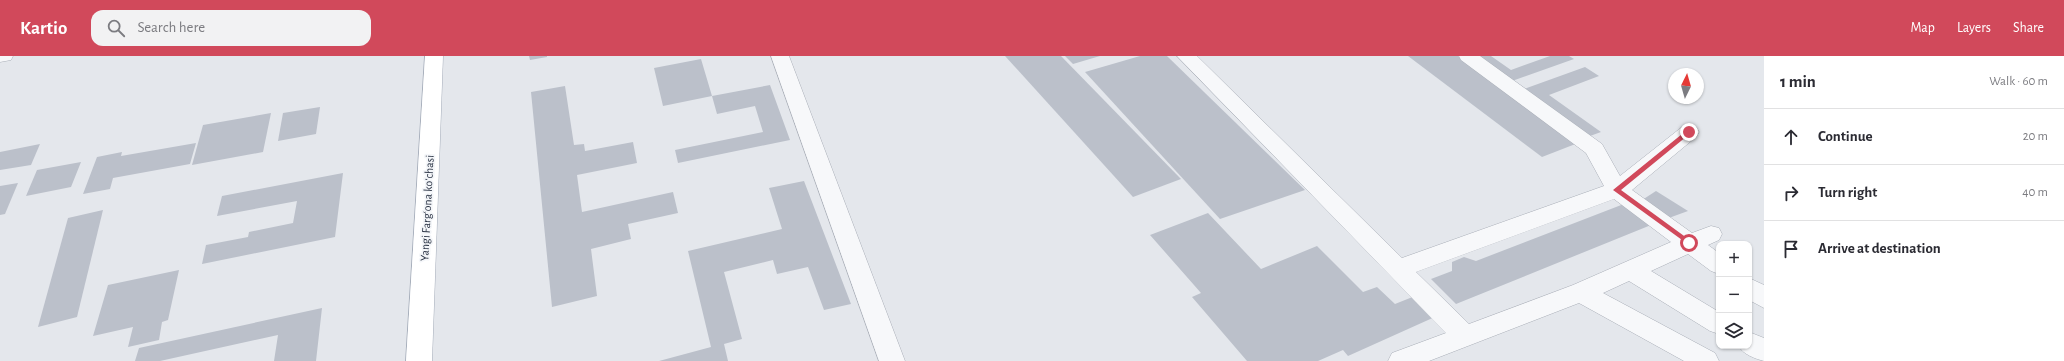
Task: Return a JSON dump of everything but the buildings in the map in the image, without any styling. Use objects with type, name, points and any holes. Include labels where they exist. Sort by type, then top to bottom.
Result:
[{"type":"main road","name":"Yangi Fargʻona koʻchasi","points":[[419,361],[434,56]]},
{"type":"street","points":[[780,56],[892,361]]},
{"type":"street","points":[[1186,56],[1466,337]]},
{"type":"street","points":[[1468,56],[1595,149],[1601,164],[1617,190],[1716,263]]},
{"type":"street","points":[[1398,269],[1617,190],[1689,132]]},
{"type":"street","points":[[1401,361],[1581,292],[1711,234]]},
{"type":"street","points":[[1630,270],[1716,322]]},
{"type":"street","points":[[1752,289],[1764,298]]},
{"type":"street","points":[[1581,292],[1706,361]]},
{"type":"street","points":[[1752,344],[1764,351]]},
{"type":"route","points":[[1689,132],[1617,190],[1689,243]]}]
